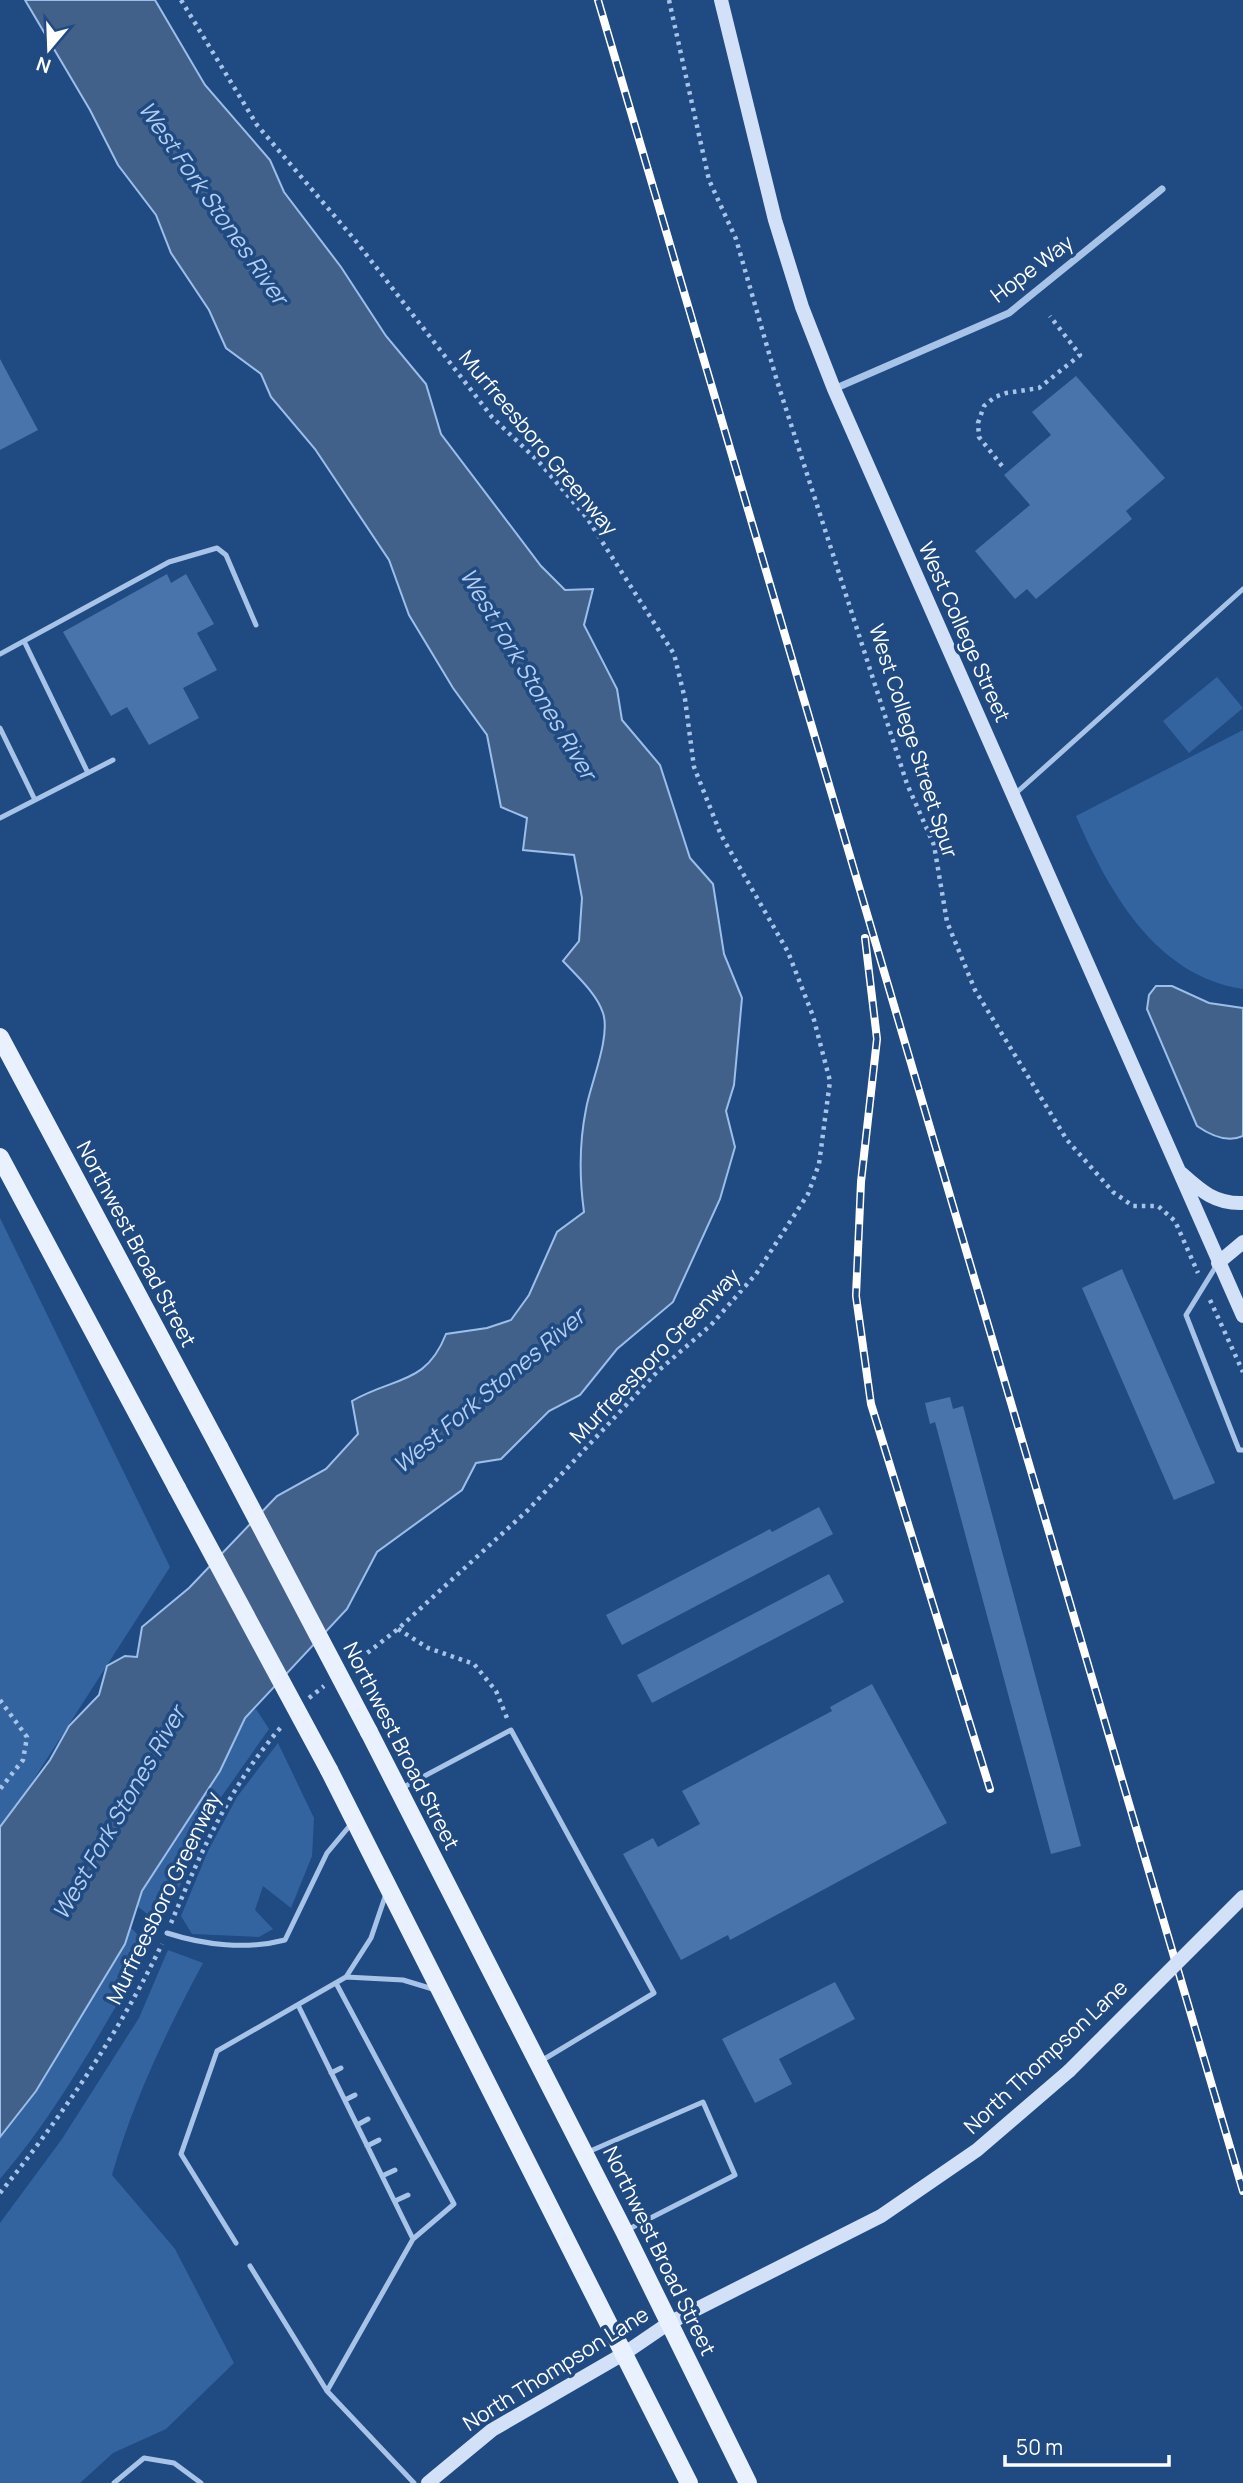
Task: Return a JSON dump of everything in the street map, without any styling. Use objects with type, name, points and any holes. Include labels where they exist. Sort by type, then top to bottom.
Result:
[{"type":"main road","name":"Northwest Broad Street","points":[[0,1037],[369,1732],[624,2231],[748,2483]]},
{"type":"main road","points":[[0,1157],[329,1770],[690,2483]]},
{"type":"street","name":"West College Street","points":[[721,0],[775,220],[802,307],[834,388],[1243,1316]]},
{"type":"street","name":"Hope Way","points":[[834,388],[1009,313],[1163,189]]},
{"type":"street","points":[[1177,1170],[1207,1196],[1226,1203],[1243,1203]]},
{"type":"street","points":[[1218,1263],[1243,1242]]},
{"type":"street","name":"North Thompson Lane","points":[[428,2483],[492,2430],[625,2353],[669,2323],[881,2216],[977,2150],[1069,2071],[1243,1897]]},
{"type":"lane","points":[[0,654],[169,562],[217,548],[226,555],[256,625]]},
{"type":"lane","points":[[1013,796],[1243,589]]},
{"type":"lane","points":[[24,641],[88,773]]},
{"type":"lane","points":[[0,729],[35,800]]},
{"type":"lane","points":[[0,818],[113,760]]},
{"type":"lane","points":[[1218,1263],[1186,1315],[1239,1450],[1243,1450]]},
{"type":"lane","points":[[399,1790],[511,1730],[654,1993],[538,2062]]},
{"type":"lane","points":[[167,1933],[187,1940],[224,1944],[263,1946],[285,1940],[327,1853],[354,1820]]},
{"type":"lane","points":[[236,2243],[181,2154],[217,2051],[346,1977],[371,1938],[388,1886]]},
{"type":"lane","points":[[346,1977],[404,1980],[442,1993]]},
{"type":"lane","points":[[327,2391],[413,2239],[454,2204],[356,2027],[336,1983]]},
{"type":"lane","points":[[298,2005],[413,2239]]},
{"type":"lane","points":[[319,2048],[328,2043]]},
{"type":"lane","points":[[331,2073],[341,2068]]},
{"type":"lane","points":[[345,2100],[355,2095]]},
{"type":"lane","points":[[585,2154],[703,2102],[735,2175],[624,2231]]},
{"type":"lane","points":[[357,2125],[368,2119]]},
{"type":"lane","points":[[367,2146],[379,2140]]},
{"type":"lane","points":[[382,2176],[395,2170]]},
{"type":"lane","points":[[395,2201],[408,2195]]},
{"type":"lane","points":[[250,2266],[327,2391],[414,2483]]},
{"type":"lane","points":[[114,2483],[144,2458],[174,2463],[201,2483]]},
{"type":"path","name":"Murfreesboro Greenway","points":[[181,0],[257,125],[355,240],[492,416],[539,462],[586,519],[674,654],[685,699],[694,767],[721,835],[788,952],[813,1016],[830,1081],[819,1164],[808,1194],[756,1274],[711,1325],[658,1371],[528,1510],[398,1629],[347,1668]]},
{"type":"path","name":"West College Street Spur","points":[[669,0],[709,180],[736,239],[777,381],[903,771],[934,845],[947,922],[975,990],[1067,1140],[1113,1192],[1133,1206],[1157,1206],[1175,1221],[1243,1372]]},
{"type":"path","points":[[1002,466],[979,437],[978,423],[985,406],[995,397],[1006,393],[1039,388],[1080,355],[1050,316]]},
{"type":"path","points":[[398,1629],[428,1648],[474,1664],[496,1691],[511,1730]]},
{"type":"path","points":[[306,1700],[326,1685]]},
{"type":"path","points":[[0,1700],[27,1737],[23,1760],[0,1789]]},
{"type":"path","name":"Murfreesboro Greenway","points":[[0,2193],[94,2065],[136,1997],[202,1850],[232,1792],[263,1747],[289,1719]]},
{"type":"shaded area","points":[[1217,677],[1243,708],[1189,753],[1163,721]]},
{"type":"shaded area","points":[[1243,730],[1243,989],[1212,981],[1184,967],[1160,948],[1138,925],[1120,900],[1076,816]]},
{"type":"shaded area","points":[[0,1218],[170,1567],[0,1832]]},
{"type":"shaded area","points":[[256,1709],[269,1729],[217,1803],[178,1890],[155,1920],[137,1906],[142,1891],[220,1771],[245,1718]]},
{"type":"shaded area","points":[[278,1743],[314,1818],[312,1856],[291,1908],[263,1886],[255,1910],[273,1929],[259,1937],[192,1934],[181,1916],[208,1851],[237,1797]]},
{"type":"shaded area","points":[[130,1927],[150,1947],[62,2096],[0,2179],[0,2137],[36,2091],[125,1944]]},
{"type":"shaded area","points":[[168,1950],[203,1963],[152,2066],[120,2147],[112,2175],[175,2249],[234,2363],[166,2429],[113,2453],[80,2483],[0,2483],[0,2223],[62,2139],[139,2018]]},
{"type":"water","name":"West Fork Stones River","points":[[25,0],[155,0],[205,85],[270,160],[284,192],[341,267],[386,336],[426,384],[441,434],[541,566],[565,590],[593,589],[584,625],[617,689],[622,720],[660,765],[690,858],[713,884],[724,954],[742,998],[734,1085],[726,1111],[735,1147],[720,1199],[673,1302],[617,1349],[580,1395],[549,1411],[501,1459],[476,1463],[462,1490],[377,1552],[347,1609],[245,1718],[220,1771],[142,1891],[125,1944],[36,2091],[0,2137],[0,1827],[50,1760],[69,1726],[99,1695],[107,1666],[125,1656],[137,1657],[142,1627],[189,1588],[277,1496],[326,1469],[358,1434],[352,1401],[419,1371],[438,1350],[446,1334],[487,1328],[511,1320],[529,1295],[557,1232],[584,1212],[582,1135],[605,1023],[596,999],[563,961],[579,941],[582,898],[574,855],[523,850],[527,818],[501,807],[487,735],[453,688],[409,615],[389,560],[315,449],[271,397],[261,374],[226,348],[209,310],[171,253],[156,215],[118,165],[90,110]]},
{"type":"water","points":[[1156,986],[1172,986],[1209,1003],[1243,1008],[1243,1136],[1231,1139],[1219,1137],[1197,1126],[1147,1009],[1149,995]]},
{"type":"building","points":[[0,359],[38,430],[0,450]]},
{"type":"building","points":[[1076,376],[1165,478],[1126,511],[1132,519],[1036,599],[1027,589],[1015,599],[975,551],[1030,505],[1004,475],[1051,435],[1032,412]]},
{"type":"building","points":[[167,574],[171,583],[186,574],[214,624],[197,633],[217,670],[183,688],[199,718],[149,745],[127,707],[111,716],[63,632]]},
{"type":"building","points":[[1122,1269],[1215,1483],[1174,1500],[1082,1288]]},
{"type":"building","points":[[950,1397],[953,1409],[963,1406],[1081,1846],[1051,1854],[935,1422],[930,1424],[925,1403]]},
{"type":"building","points":[[819,1507],[833,1534],[622,1645],[606,1615],[770,1529],[772,1532]]},
{"type":"building","points":[[829,1574],[844,1602],[652,1703],[637,1675]]},
{"type":"building","points":[[872,1684],[947,1823],[730,1940],[728,1935],[681,1960],[623,1854],[653,1838],[658,1847],[700,1824],[682,1791],[832,1711],[830,1707]]},
{"type":"building","points":[[835,1982],[855,2019],[779,2059],[792,2084],[755,2103],[722,2039]]},
{"type":"railway","points":[[598,0],[1243,2191]]},
{"type":"railway","points":[[865,938],[877,1039],[861,1182],[856,1296],[871,1404],[990,1789]]}]
